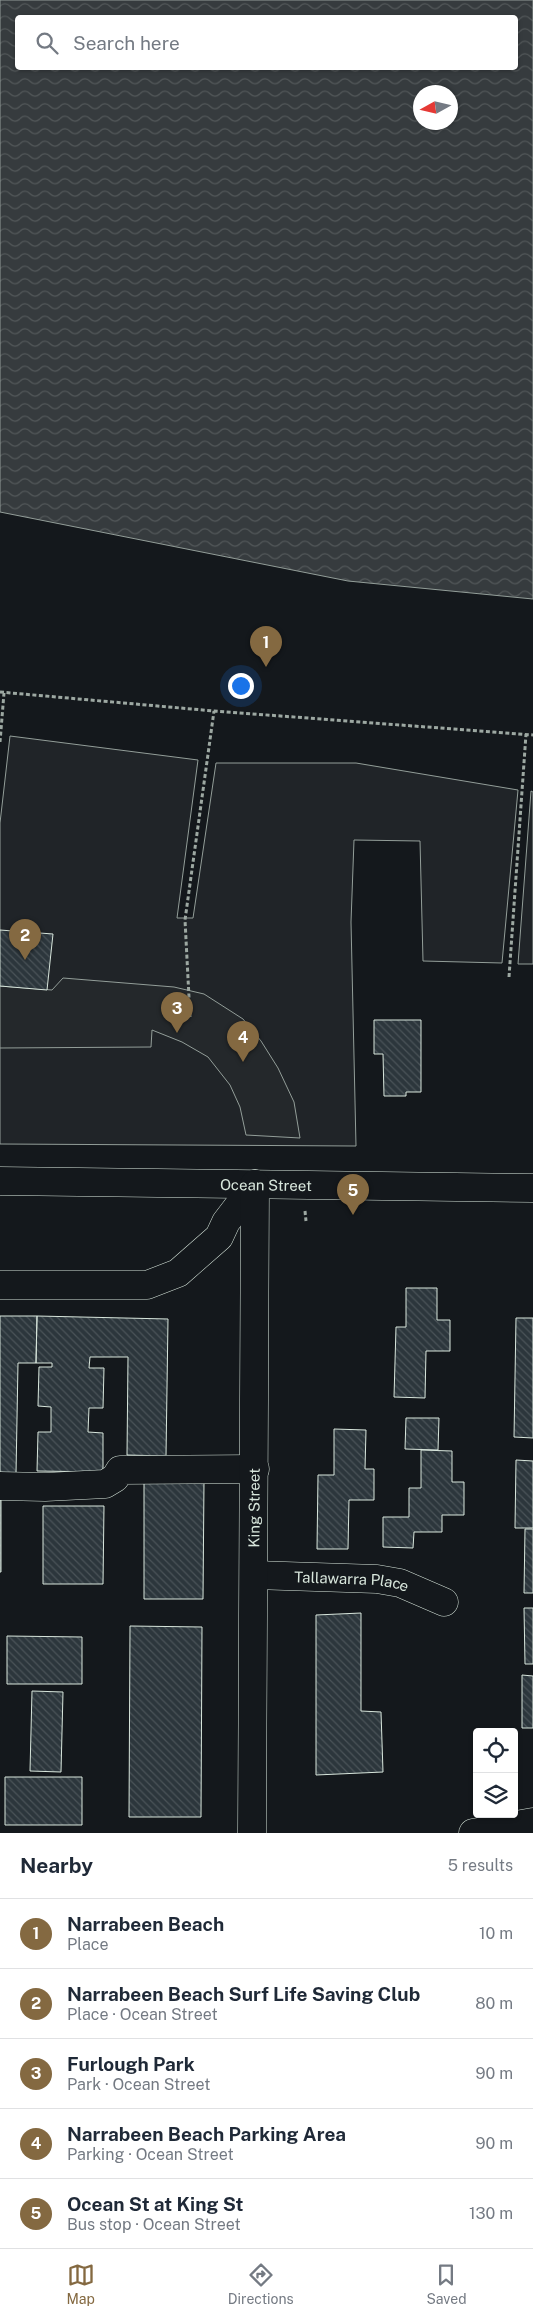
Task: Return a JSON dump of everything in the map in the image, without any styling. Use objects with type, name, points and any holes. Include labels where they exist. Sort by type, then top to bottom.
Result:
[{"type":"main road","name":"Ocean Street","points":[[0,1181],[533,1188]]},
{"type":"main road","points":[[0,1286],[147,1285],[178,1273],[219,1237],[226,1222],[255,1184]]},
{"type":"main road","name":"King Street","points":[[252,1833],[255,1184]]},
{"type":"main road","points":[[0,1486],[45,1487],[105,1484],[114,1478],[120,1470],[255,1469]]},
{"type":"main road","name":"Tallawarra Place","points":[[254,1575],[377,1578],[400,1583],[444,1602]]},
{"type":"main road","points":[[473,1833],[533,1822]]},
{"type":"path","points":[[0,742],[2,693],[533,735]]},
{"type":"path","points":[[190,1017],[185,920],[214,711]]},
{"type":"path","points":[[509,977],[526,734]]},
{"type":"shaded area","points":[[10,736],[198,760],[177,918],[193,918],[216,763],[356,763],[518,790],[502,963],[423,961],[420,841],[354,840],[351,922],[356,1146],[0,1144],[0,823]]},
{"type":"shaded area","points":[[531,791],[533,792],[533,964],[518,964]]},
{"type":"shaded area","points":[[63,978],[174,987],[204,994],[243,1019],[261,1041],[278,1068],[294,1102],[300,1138],[246,1135],[240,1107],[230,1085],[208,1057],[182,1042],[152,1030],[151,1047],[0,1048],[0,986],[52,990]]},
{"type":"water","points":[[0,0],[533,0],[533,599],[348,581],[0,512]]},
{"type":"building","points":[[0,930],[53,934],[47,990],[0,986]]},
{"type":"building","points":[[374,1020],[421,1020],[421,1092],[406,1092],[406,1096],[384,1096],[383,1054],[374,1054]]},
{"type":"building","points":[[406,1288],[437,1288],[437,1320],[450,1320],[450,1351],[426,1351],[425,1398],[394,1397],[396,1327],[406,1327]]},
{"type":"building","points":[[0,1316],[37,1316],[36,1363],[18,1363],[16,1474],[0,1474]]},
{"type":"building","points":[[37,1316],[168,1319],[166,1456],[127,1455],[128,1357],[90,1357],[89,1368],[104,1368],[103,1408],[89,1408],[88,1432],[103,1433],[103,1472],[37,1471],[38,1432],[51,1432],[51,1407],[38,1406],[39,1367],[52,1367],[52,1363],[36,1363]]},
{"type":"building","points":[[516,1318],[533,1318],[533,1438],[514,1437]]},
{"type":"building","points":[[406,1418],[439,1418],[438,1450],[405,1449]]},
{"type":"building","points":[[334,1429],[366,1430],[365,1469],[374,1469],[374,1500],[349,1500],[348,1549],[317,1549],[318,1475],[334,1475]]},
{"type":"building","points":[[421,1450],[452,1451],[452,1482],[464,1482],[464,1515],[442,1515],[442,1532],[414,1532],[413,1548],[383,1547],[383,1517],[409,1517],[409,1488],[421,1488]]},
{"type":"building","points":[[516,1460],[533,1461],[533,1528],[515,1528]]},
{"type":"building","points":[[144,1481],[204,1481],[203,1599],[144,1599]]},
{"type":"building","points":[[1,1490],[1,1572],[0,1572]]},
{"type":"building","points":[[43,1506],[104,1506],[103,1584],[43,1584]]},
{"type":"building","points":[[525,1529],[533,1529],[533,1593],[524,1593]]},
{"type":"building","points":[[524,1608],[533,1608],[533,1664],[525,1664]]},
{"type":"building","points":[[361,1613],[361,1711],[381,1712],[383,1772],[316,1775],[316,1615]]},
{"type":"building","points":[[130,1626],[202,1627],[201,1817],[129,1817]]},
{"type":"building","points":[[7,1636],[82,1637],[82,1684],[7,1684]]},
{"type":"building","points":[[522,1675],[533,1676],[533,1728],[522,1728]]},
{"type":"building","points":[[32,1691],[63,1692],[61,1772],[30,1771]]},
{"type":"building","points":[[5,1777],[82,1777],[82,1825],[5,1825]]},
{"type":"place","name":"Narrabeen Beach","points":[[266,667]]},
{"type":"place","name":"Narrabeen Beach Surf Life Saving Club","points":[[25,960]]},
{"type":"place","name":"Furlough Park","points":[[177,1033]]},
{"type":"place","name":"Narrabeen Beach Parking Area","points":[[243,1062]]},
{"type":"place","name":"Ocean St at King St","points":[[353,1215]]}]
